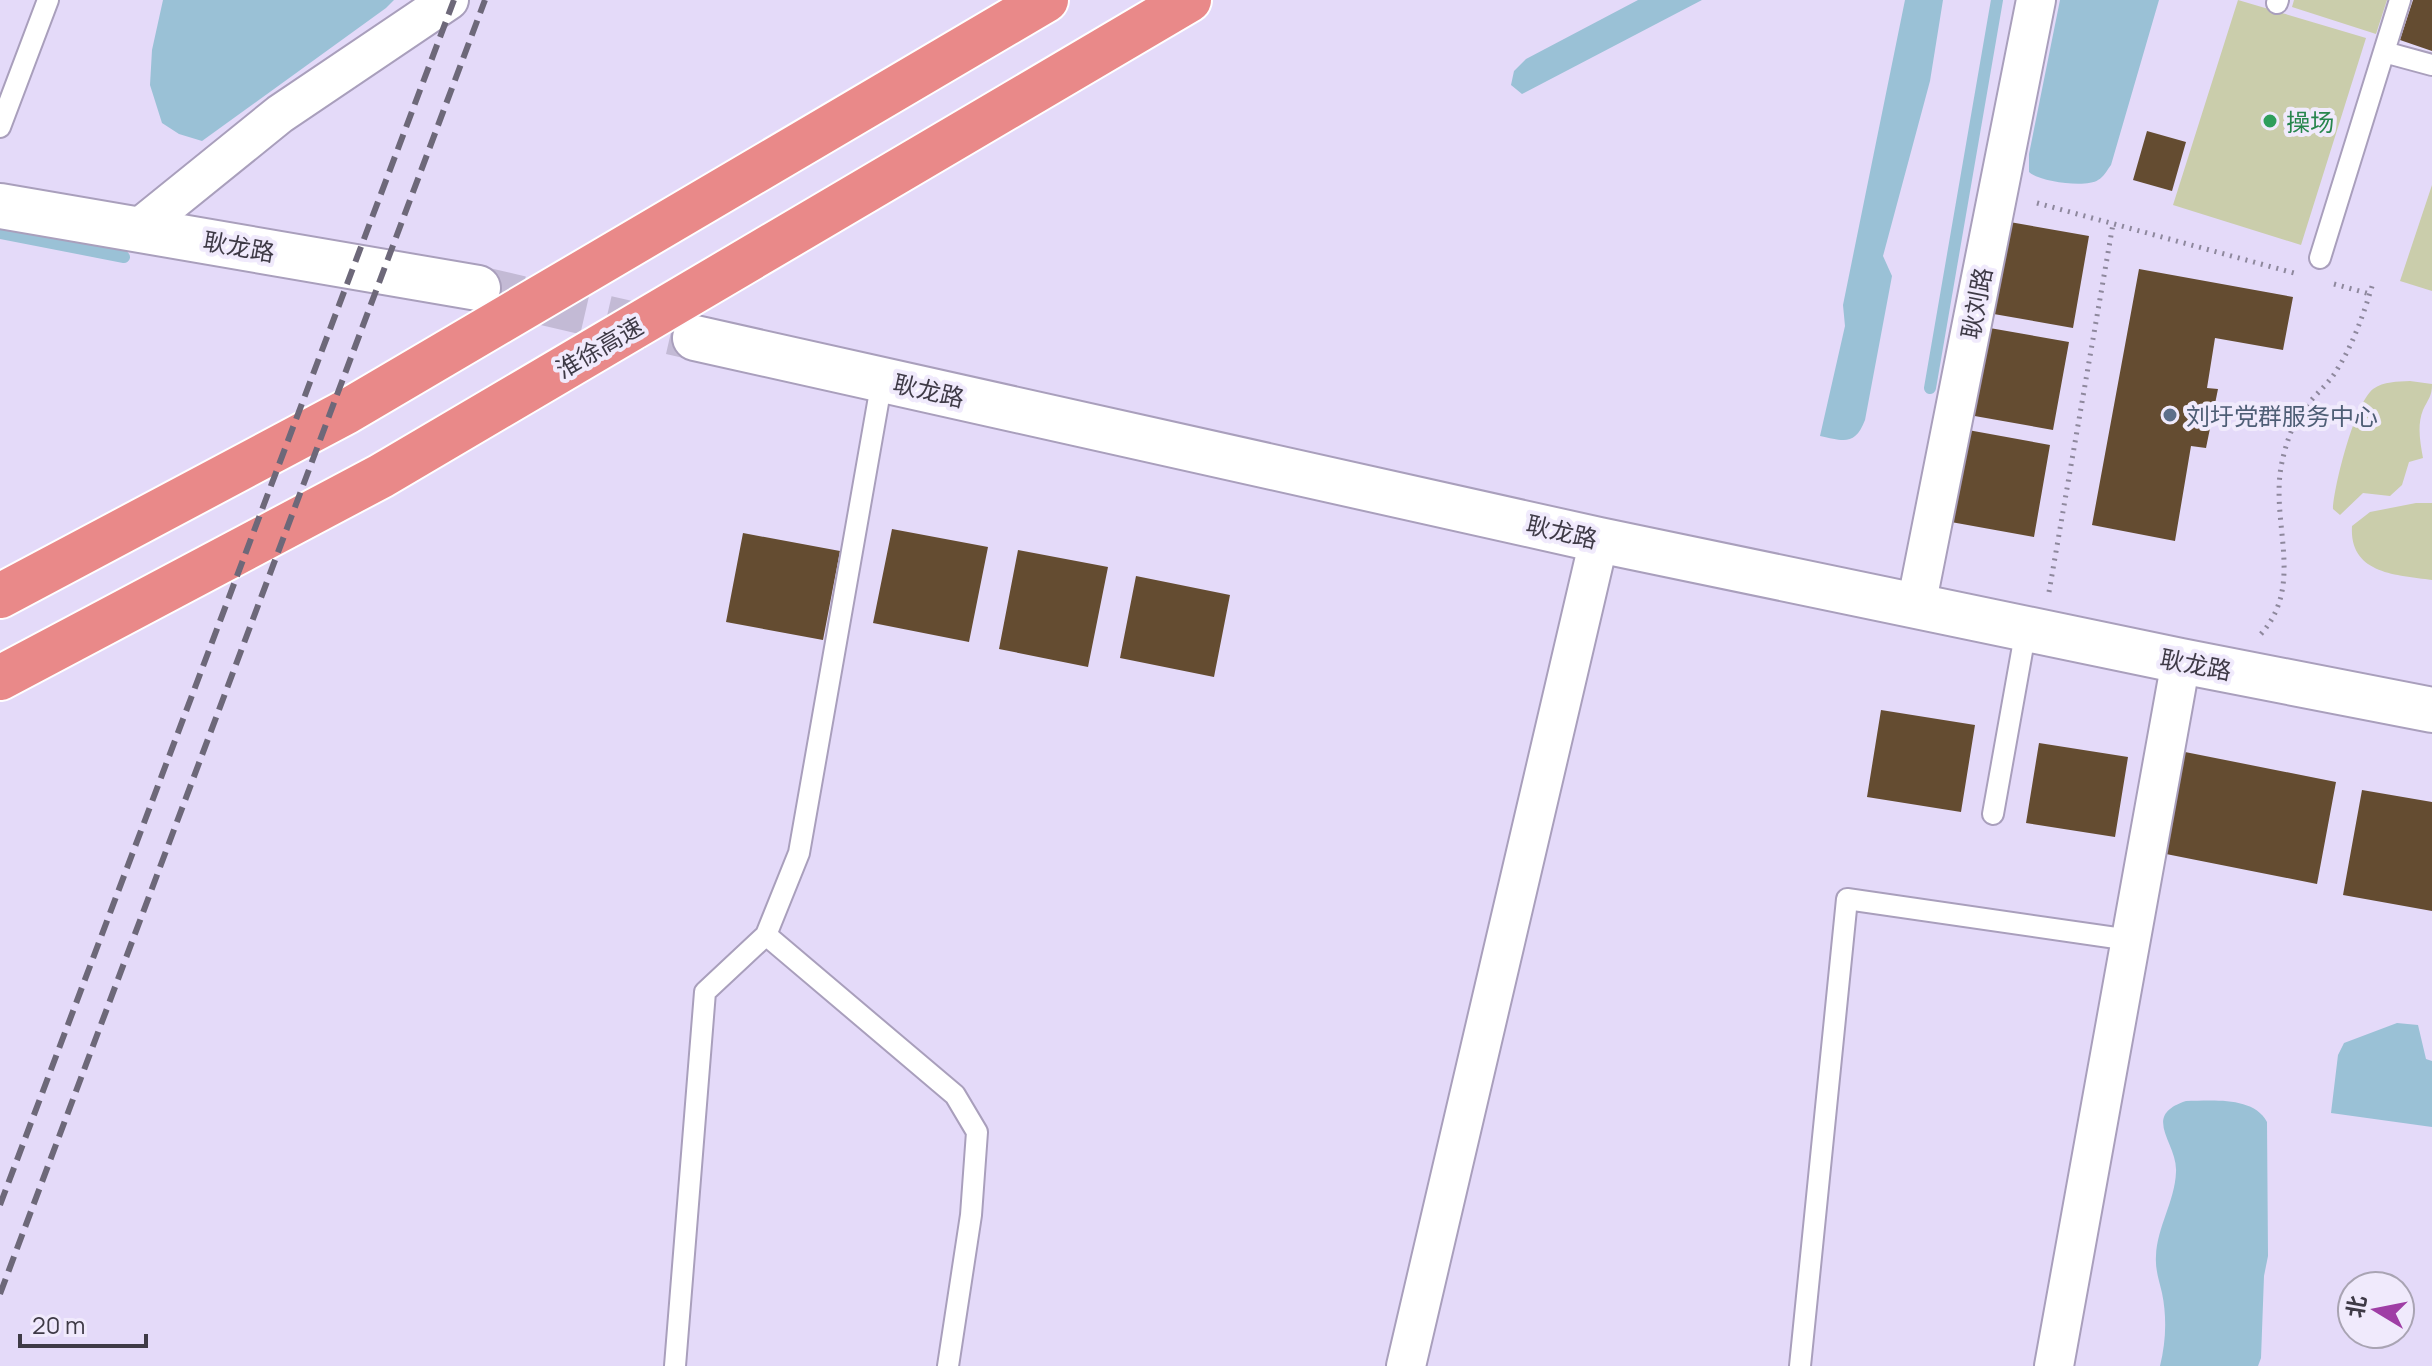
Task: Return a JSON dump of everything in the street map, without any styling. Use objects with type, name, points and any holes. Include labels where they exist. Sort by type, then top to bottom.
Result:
[{"type":"highway","points":[[0,596],[346,412],[1046,0]]},
{"type":"highway","name":"淮徐高速","points":[[0,678],[381,476],[1189,0]]},
{"type":"street","points":[[139,228],[280,114],[449,0]]},
{"type":"street","name":"耿刘路","points":[[1916,606],[2036,0]]},
{"type":"street","name":"耿龙路","points":[[0,206],[478,288]]},
{"type":"street","name":"耿龙路","points":[[695,338],[1599,540],[2432,710]]},
{"type":"street","points":[[1406,1366],[1599,540]]},
{"type":"street","points":[[2054,1366],[2181,661]]},
{"type":"lane","points":[[0,127],[48,0]]},
{"type":"lane","points":[[2320,258],[2400,0]]},
{"type":"lane","points":[[2384,52],[2432,65]]},
{"type":"lane","points":[[675,1366],[705,992],[766,935],[799,853],[882,380]]},
{"type":"lane","points":[[1993,814],[2034,630]]},
{"type":"lane","points":[[1800,1366],[1847,899],[2130,940]]},
{"type":"lane","points":[[766,935],[955,1095],[977,1132],[971,1215],[948,1366]]},
{"type":"path","points":[[1997,193],[2307,277]]},
{"type":"path","points":[[2034,630],[2113,224]]},
{"type":"path","points":[[2228,670],[2269,624],[2281,602],[2286,576],[2278,487],[2283,460],[2298,417],[2336,371],[2357,334],[2373,283]]},
{"type":"path","points":[[2332,284],[2370,294]]},
{"type":"green space","name":"操场","points":[[2238,0],[2366,38],[2301,245],[2173,205]]},
{"type":"green space","points":[[2294,0],[2387,0],[2376,34],[2292,7]]},
{"type":"green space","points":[[2432,185],[2432,291],[2400,281]]},
{"type":"green space","points":[[2410,381],[2432,384],[2420,422],[2423,458],[2409,462],[2402,485],[2390,496],[2363,493],[2340,515],[2333,509],[2334,498],[2341,464],[2359,410],[2377,386]]},
{"type":"green space","points":[[2432,503],[2432,580],[2377,569],[2358,554],[2353,542],[2352,526],[2370,512]]},
{"type":"water","points":[[163,0],[394,0],[202,141],[179,134],[162,123],[150,85],[152,50]]},
{"type":"water","points":[[1638,0],[1702,0],[1522,94],[1511,85],[1514,71],[1526,59]]},
{"type":"water","points":[[1905,0],[1943,0],[1930,81],[1883,256],[1892,276],[1865,420],[1853,438],[1836,439],[1820,436],[1845,326],[1843,305]]},
{"type":"water","points":[[2060,0],[2159,0],[2111,165],[2102,177],[2092,182],[2074,184],[2052,181],[2029,172],[2029,154]]},
{"type":"water","points":[[2397,1023],[2418,1025],[2426,1059],[2432,1061],[2432,1127],[2331,1113],[2338,1055],[2344,1043]]},
{"type":"water","points":[[2186,1101],[2242,1104],[2261,1114],[2267,1122],[2268,1256],[2258,1366],[2160,1366],[2165,1320],[2156,1256],[2176,1172],[2163,1122],[2165,1114],[2172,1107]]},
{"type":"building","points":[[2413,0],[2432,0],[2432,51],[2400,40]]},
{"type":"building","points":[[2147,131],[2186,142],[2172,191],[2133,180]]},
{"type":"building","points":[[2004,221],[2089,236],[2073,328],[1988,313]]},
{"type":"building","points":[[2139,269],[2293,297],[2283,350],[2215,338],[2207,388],[2218,389],[2206,448],[2191,446],[2175,541],[2092,525]]},
{"type":"building","points":[[1984,327],[2069,342],[2053,430],[1969,415]]},
{"type":"building","points":[[1968,430],[2050,445],[2034,537],[1951,522]]},
{"type":"building","points":[[892,529],[988,547],[969,642],[873,623]]},
{"type":"building","points":[[743,533],[840,551],[823,640],[726,622]]},
{"type":"building","points":[[1018,550],[1108,567],[1088,667],[999,649]]},
{"type":"building","points":[[1136,576],[1230,595],[1214,677],[1120,658]]},
{"type":"building","points":[[1881,710],[1975,725],[1961,812],[1867,797]]},
{"type":"building","points":[[2039,743],[2128,757],[2115,837],[2026,823]]},
{"type":"building","points":[[2175,750],[2336,782],[2317,884],[2156,852]]},
{"type":"building","points":[[2362,790],[2432,802],[2432,911],[2343,895]]},
{"type":"waterway","points":[[1930,388],[1997,0]]},
{"type":"waterway","points":[[0,233],[124,257]]},
{"type":"tunnel","points":[[478,288],[695,338]]},
{"type":"railway","points":[[0,1205],[454,0]]},
{"type":"railway","points":[[0,1294],[485,0]]},
{"type":"place","name":"操场","points":[[2270,121]]},
{"type":"place","name":"刘圩党群服务中心","points":[[2170,415]]}]
